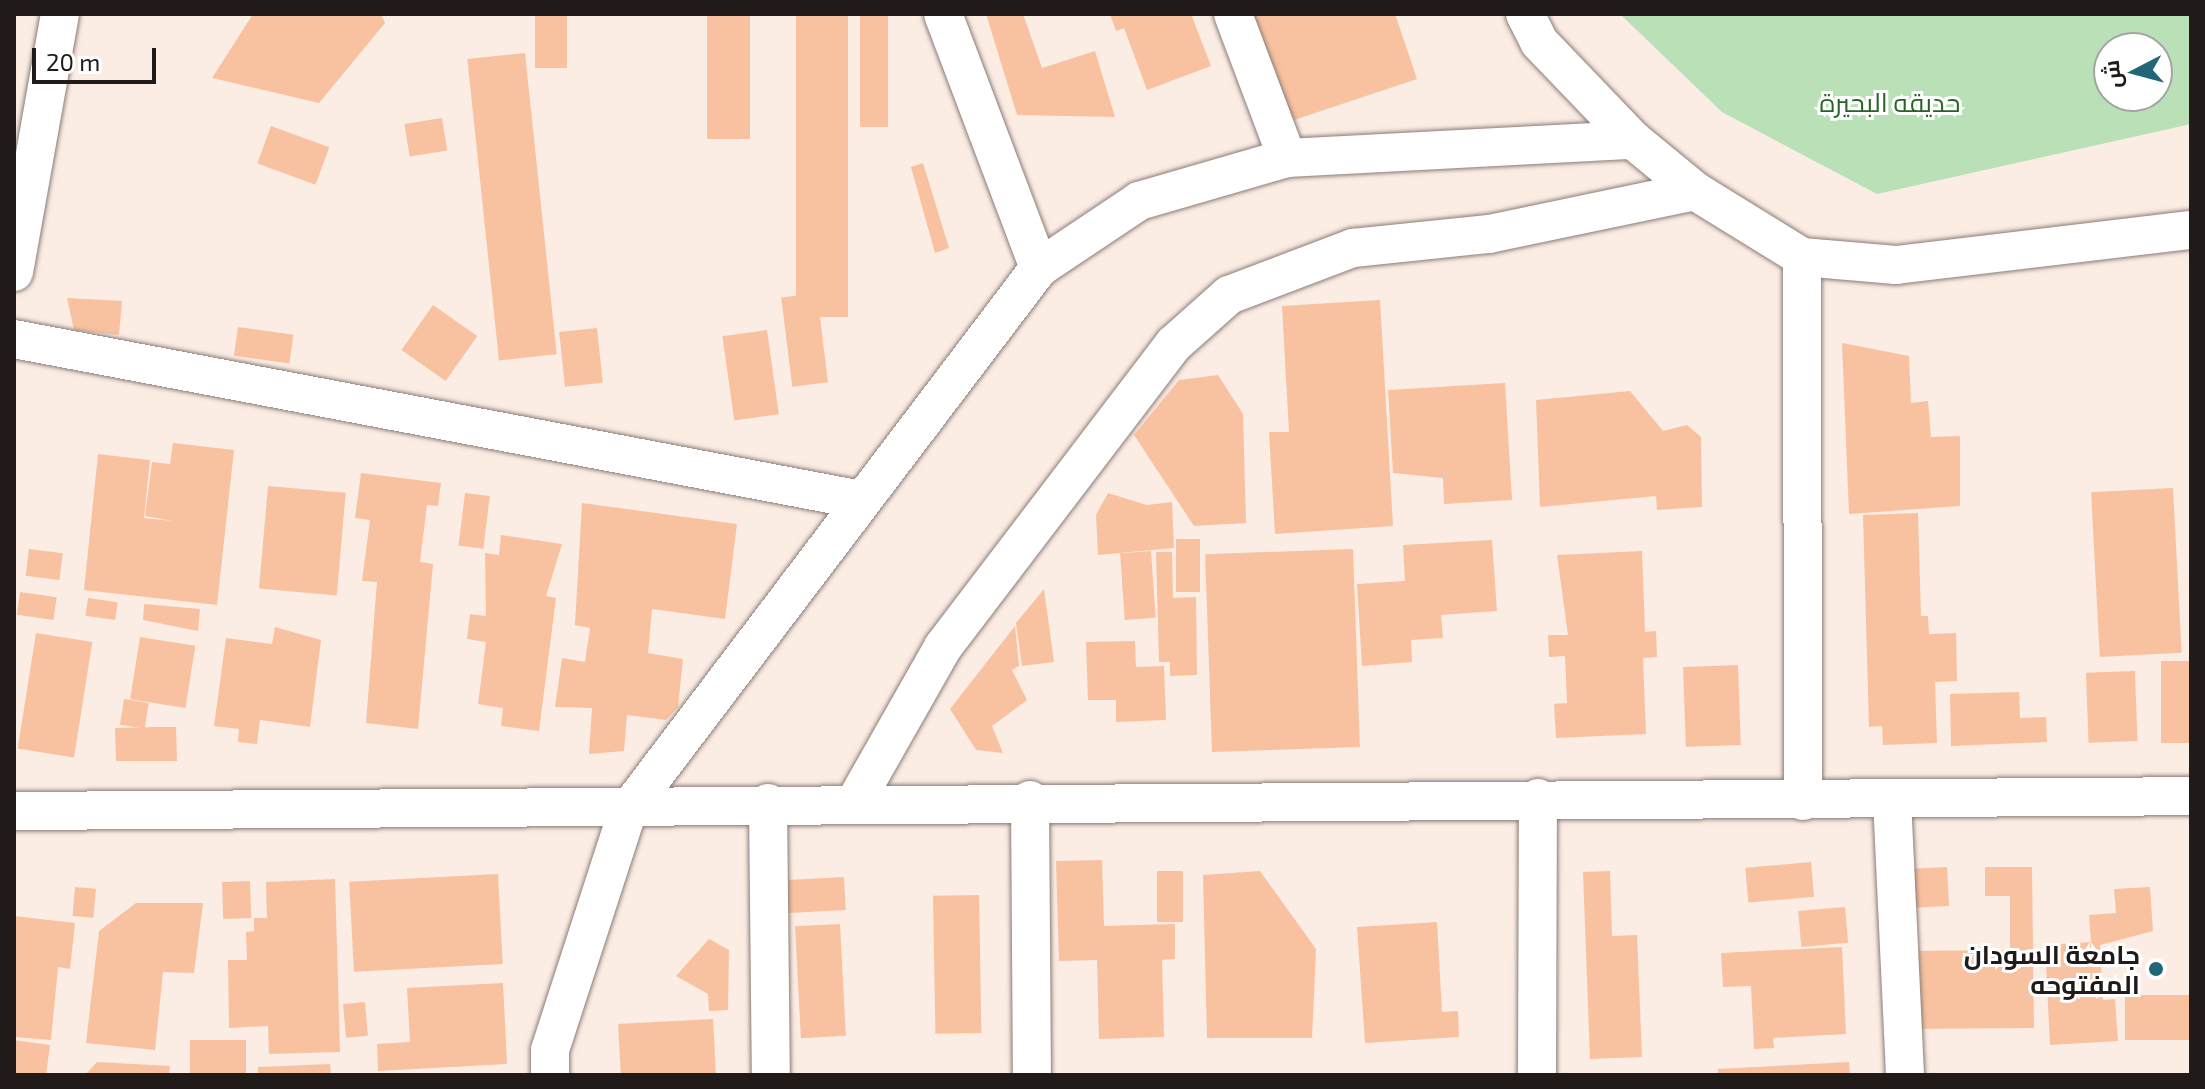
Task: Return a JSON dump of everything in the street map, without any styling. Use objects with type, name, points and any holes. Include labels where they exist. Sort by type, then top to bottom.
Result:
[{"type":"street","points":[[14,272],[60,14]]},
{"type":"street","points":[[943,14],[1039,268]]},
{"type":"street","points":[[1233,14],[1287,158]]},
{"type":"street","points":[[1525,14],[1539,42],[1633,140],[1695,191],[1802,257],[1896,265],[2191,230]]},
{"type":"street","points":[[522,1075],[550,1063],[628,810],[1039,268],[1139,201],[1287,158],[1633,140]]},
{"type":"street","points":[[855,802],[943,647],[1174,344],[1229,295],[1353,248],[1489,234],[1695,191]]},
{"type":"street","points":[[1802,257],[1803,801]]},
{"type":"street","points":[[14,339],[861,500]]},
{"type":"street","points":[[14,811],[628,810],[768,803],[1030,800],[1538,798],[1803,801],[2191,796]]},
{"type":"street","points":[[1537,1075],[1538,798]]},
{"type":"street","points":[[1892,799],[1905,1075]]},
{"type":"street","points":[[1030,800],[1032,1075]]},
{"type":"street","points":[[768,803],[771,1075]]},
{"type":"green space","name":"حديقه البحيرة","points":[[1620,14],[2191,14],[2191,124],[1877,194],[1722,112]]},
{"type":"building","points":[[253,14],[381,14],[385,23],[319,103],[212,78]]},
{"type":"building","points":[[535,14],[567,14],[567,68],[535,68]]},
{"type":"building","points":[[707,14],[750,14],[750,139],[707,139]]},
{"type":"building","points":[[796,14],[848,14],[848,317],[796,317]]},
{"type":"building","points":[[860,14],[888,14],[888,127],[860,127]]},
{"type":"building","points":[[986,14],[1023,14],[1042,68],[1095,51],[1115,117],[1017,115]]},
{"type":"building","points":[[1110,14],[1191,14],[1211,66],[1147,90],[1124,28],[1116,31]]},
{"type":"building","points":[[1249,14],[1395,14],[1417,79],[1285,123]]},
{"type":"building","points":[[525,53],[557,354],[499,360],[467,59]]},
{"type":"building","points":[[442,118],[447,151],[410,157],[404,124]]},
{"type":"building","points":[[271,126],[329,147],[316,185],[257,164]]},
{"type":"building","points":[[923,163],[949,248],[935,253],[911,167]]},
{"type":"building","points":[[817,293],[828,382],[792,387],[781,297]]},
{"type":"building","points":[[67,298],[122,301],[119,335],[74,330]]},
{"type":"building","points":[[1380,300],[1393,526],[1275,534],[1269,432],[1289,432],[1282,306]]},
{"type":"building","points":[[433,305],[477,336],[446,381],[401,350]]},
{"type":"building","points":[[238,327],[293,335],[289,364],[234,356]]},
{"type":"building","points":[[597,328],[603,383],[565,387],[559,332]]},
{"type":"building","points":[[767,330],[779,414],[734,420],[722,336]]},
{"type":"building","points":[[1842,343],[1909,356],[1911,403],[1928,401],[1931,437],[1960,436],[1960,506],[1849,514]]},
{"type":"building","points":[[1218,375],[1243,414],[1246,523],[1194,526],[1134,435],[1179,380]]},
{"type":"building","points":[[1505,383],[1512,500],[1444,504],[1443,478],[1393,473],[1388,390]]},
{"type":"building","points":[[1630,391],[1663,431],[1687,425],[1701,437],[1702,507],[1657,510],[1656,496],[1540,507],[1536,400]]},
{"type":"building","points":[[173,443],[234,450],[217,605],[84,590],[98,454],[150,460],[144,518],[173,521],[145,516],[152,462],[170,464]]},
{"type":"building","points":[[361,473],[441,483],[438,506],[427,505],[420,562],[433,564],[418,729],[366,723],[377,582],[362,581],[370,520],[355,518]]},
{"type":"building","points":[[268,486],[346,493],[337,595],[259,589]]},
{"type":"building","points":[[2173,488],[2182,653],[2100,657],[2091,492]]},
{"type":"building","points":[[465,493],[490,496],[483,549],[459,546]]},
{"type":"building","points":[[1108,493],[1147,505],[1172,502],[1174,548],[1098,555],[1096,515]]},
{"type":"building","points":[[582,503],[737,524],[725,619],[652,609],[648,653],[683,659],[678,707],[666,720],[627,715],[624,751],[589,754],[592,708],[555,707],[562,658],[585,662],[590,628],[575,625]]},
{"type":"building","points":[[1918,513],[1921,616],[1928,616],[1929,634],[1956,633],[1957,681],[1935,682],[1937,743],[1883,745],[1882,726],[1869,727],[1863,515]]},
{"type":"building","points":[[501,535],[562,544],[546,596],[556,598],[539,731],[501,726],[503,708],[478,704],[486,642],[467,639],[470,614],[486,616],[485,553],[499,555]]},
{"type":"building","points":[[1176,539],[1200,539],[1200,592],[1176,592]]},
{"type":"building","points":[[1492,540],[1497,611],[1441,615],[1443,638],[1411,640],[1412,662],[1362,666],[1357,584],[1405,581],[1403,545]]},
{"type":"building","points":[[29,549],[63,553],[59,580],[26,576]]},
{"type":"building","points":[[1353,549],[1360,747],[1212,752],[1205,554]]},
{"type":"building","points":[[1151,551],[1156,618],[1125,620],[1120,553]]},
{"type":"building","points":[[1642,551],[1645,632],[1656,631],[1657,657],[1643,658],[1646,734],[1556,738],[1554,704],[1567,703],[1565,656],[1549,657],[1548,635],[1568,635],[1557,555]]},
{"type":"building","points":[[1156,552],[1172,552],[1173,598],[1196,597],[1197,675],[1170,676],[1170,662],[1159,662]]},
{"type":"building","points":[[1044,589],[1054,662],[1022,666],[1016,623]]},
{"type":"building","points":[[20,592],[57,597],[53,620],[17,615]]},
{"type":"building","points":[[88,598],[118,602],[115,620],[85,616]]},
{"type":"building","points":[[144,604],[200,609],[198,631],[143,620]]},
{"type":"building","points":[[1015,626],[1019,666],[1012,670],[1027,700],[992,726],[1003,753],[976,750],[950,709]]},
{"type":"building","points":[[275,627],[321,640],[310,727],[260,720],[257,744],[238,742],[239,729],[214,726],[226,638],[272,644]]},
{"type":"building","points":[[36,633],[92,642],[74,757],[18,749]]},
{"type":"building","points":[[140,637],[195,646],[185,708],[130,699]]},
{"type":"building","points":[[1135,641],[1136,667],[1164,666],[1166,720],[1116,722],[1116,700],[1088,700],[1086,642]]},
{"type":"building","points":[[2161,661],[2191,661],[2191,743],[2161,743]]},
{"type":"building","points":[[1738,665],[1741,745],[1686,747],[1683,667]]},
{"type":"building","points":[[2135,671],[2137,741],[2088,743],[2086,673]]},
{"type":"building","points":[[2019,692],[2020,718],[2046,717],[2047,742],[1951,746],[1950,694]]},
{"type":"building","points":[[124,699],[149,703],[145,729],[120,725]]},
{"type":"building","points":[[176,727],[177,761],[116,761],[115,728]]},
{"type":"building","points":[[1102,860],[1104,926],[1175,924],[1175,959],[1162,960],[1164,1037],[1099,1039],[1097,960],[1059,961],[1056,861]]},
{"type":"building","points":[[1811,862],[1814,897],[1748,903],[1745,868]]},
{"type":"building","points":[[1947,867],[1949,906],[1909,908],[1907,869]]},
{"type":"building","points":[[1985,867],[2032,867],[2034,1028],[1908,1029],[1908,951],[2010,950],[2010,896],[1985,896]]},
{"type":"building","points":[[1157,871],[1183,871],[1183,922],[1157,922]]},
{"type":"building","points":[[1260,871],[1316,949],[1312,1038],[1207,1038],[1203,875]]},
{"type":"building","points":[[1610,871],[1612,936],[1637,935],[1642,1057],[1590,1059],[1583,872]]},
{"type":"building","points":[[498,874],[503,964],[354,972],[349,882]]},
{"type":"building","points":[[844,877],[846,910],[780,913],[778,880]]},
{"type":"building","points":[[335,879],[340,1052],[269,1054],[268,1026],[229,1028],[228,960],[247,960],[246,932],[254,931],[254,918],[267,918],[266,882]]},
{"type":"building","points":[[250,881],[251,918],[223,919],[222,882]]},
{"type":"building","points":[[75,887],[96,889],[93,918],[72,916]]},
{"type":"building","points":[[2150,887],[2153,931],[2100,945],[2103,1000],[2115,999],[2118,1041],[2050,1045],[2045,945],[2091,942],[2089,915],[2116,913],[2114,889]]},
{"type":"building","points":[[979,895],[981,1033],[935,1034],[933,896]]},
{"type":"building","points":[[136,903],[203,903],[194,973],[163,972],[155,1050],[86,1043],[99,931]]},
{"type":"building","points":[[1845,907],[1848,943],[1801,947],[1798,911]]},
{"type":"building","points":[[14,916],[75,923],[70,969],[58,967],[51,1040],[14,1037]]},
{"type":"building","points":[[1437,922],[1442,1012],[1458,1011],[1459,1037],[1365,1043],[1357,927]]},
{"type":"building","points":[[840,924],[846,1036],[801,1038],[795,926]]},
{"type":"building","points":[[709,939],[729,950],[728,1010],[709,1011],[708,994],[676,976]]},
{"type":"building","points":[[1842,947],[1846,1034],[1773,1038],[1774,1048],[1754,1049],[1751,986],[1723,987],[1721,953]]},
{"type":"building","points":[[503,983],[507,1064],[378,1071],[377,1044],[410,1042],[407,988]]},
{"type":"building","points":[[2125,995],[2191,995],[2191,1040],[2125,1040]]},
{"type":"building","points":[[365,1002],[368,1036],[346,1038],[343,1004]]},
{"type":"building","points":[[713,1019],[716,1075],[621,1075],[618,1024]]},
{"type":"building","points":[[14,1040],[50,1045],[46,1075],[14,1075]]},
{"type":"building","points":[[190,1040],[246,1040],[246,1075],[190,1075]]},
{"type":"building","points":[[97,1062],[170,1066],[169,1075],[85,1075]]},
{"type":"building","points":[[1849,1062],[1850,1075],[1718,1075],[1718,1069]]},
{"type":"building","points":[[330,1064],[331,1075],[258,1075],[258,1067]]},
{"type":"place","name":"جامعة السودان المفتوحه","points":[[2156,969]]}]
